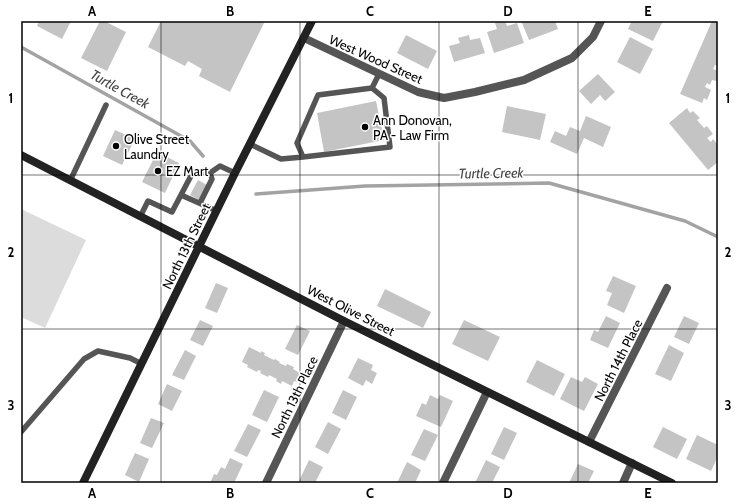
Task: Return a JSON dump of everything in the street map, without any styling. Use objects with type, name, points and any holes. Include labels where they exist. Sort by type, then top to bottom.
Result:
[{"type":"main road","name":"North 13th Street","points":[[83,483],[235,173],[312,21]]},
{"type":"main road","name":"West Olive Street","points":[[21,155],[344,321],[672,483]]},
{"type":"street","name":"West Wood Street","points":[[304,38],[418,92],[444,98],[468,94],[524,80],[572,58],[594,37],[601,21]]},
{"type":"street","name":"North 14th Place","points":[[589,442],[668,288]]},
{"type":"street","name":"North 13th Place","points":[[266,483],[344,321]]},
{"type":"street","points":[[443,483],[487,392]]},
{"type":"street","points":[[623,483],[632,463]]},
{"type":"lane","points":[[372,88],[379,74]]},
{"type":"lane","points":[[250,144],[281,158],[303,157],[390,147],[384,98],[372,88],[318,95],[297,143],[303,157]]},
{"type":"lane","points":[[70,180],[106,105]]},
{"type":"lane","points":[[140,217],[148,201],[172,212],[193,172],[210,173],[220,166],[235,173]]},
{"type":"lane","points":[[200,203],[212,179],[210,173]]},
{"type":"lane","points":[[181,195],[217,211]]},
{"type":"lane","points":[[21,432],[84,359],[98,351],[130,358],[142,364]]},
{"type":"shaded area","points":[[21,209],[86,240],[45,328],[21,317]]},
{"type":"building","points":[[39,21],[71,21],[62,39],[37,26]]},
{"type":"building","points":[[100,21],[104,21],[126,32],[107,71],[81,58]]},
{"type":"building","points":[[161,21],[265,21],[230,92],[199,76],[202,69],[188,61],[185,66],[148,47]]},
{"type":"building","points":[[505,21],[507,26],[517,23],[524,43],[494,53],[487,32],[497,29],[495,23]]},
{"type":"building","points":[[527,21],[555,21],[558,29],[529,40],[522,23]]},
{"type":"building","points":[[632,21],[663,21],[653,41],[628,29]]},
{"type":"building","points":[[712,21],[718,21],[718,66],[715,65],[713,69],[718,71],[718,76],[716,81],[712,80],[710,85],[707,83],[705,87],[711,90],[707,100],[704,98],[702,103],[680,94]]},
{"type":"building","points":[[406,35],[437,51],[428,69],[397,53]]},
{"type":"building","points":[[469,35],[470,40],[480,38],[485,53],[454,62],[449,46],[460,43],[458,38]]},
{"type":"building","points":[[630,37],[653,49],[640,74],[617,62]]},
{"type":"building","points":[[598,74],[615,92],[605,101],[600,95],[591,104],[579,91]]},
{"type":"building","points":[[376,101],[384,140],[324,152],[317,113]]},
{"type":"building","points":[[507,106],[546,114],[540,140],[502,132]]},
{"type":"building","points":[[687,108],[690,113],[693,111],[700,118],[697,120],[704,128],[707,126],[713,134],[707,138],[711,142],[713,139],[717,144],[718,143],[718,162],[708,170],[669,123]]},
{"type":"building","points":[[586,116],[611,127],[603,147],[584,138],[577,154],[550,142],[555,131],[566,136],[570,127],[580,131]]},
{"type":"building","points":[[115,130],[135,139],[122,165],[103,156]]},
{"type":"building","points":[[157,152],[179,163],[165,193],[142,182]]},
{"type":"building","points":[[198,180],[207,185],[199,200],[190,195]]},
{"type":"building","points":[[613,276],[636,286],[624,313],[607,305],[612,293],[606,291]]},
{"type":"building","points":[[216,283],[228,288],[217,313],[205,308]]},
{"type":"building","points":[[385,289],[431,312],[423,328],[377,306]]},
{"type":"building","points":[[606,316],[620,323],[608,348],[590,340],[594,330],[598,332]]},
{"type":"building","points":[[684,316],[699,323],[689,344],[674,337]]},
{"type":"building","points":[[200,320],[213,326],[203,346],[190,340]]},
{"type":"building","points":[[464,320],[500,337],[488,361],[452,344]]},
{"type":"building","points":[[297,325],[310,331],[298,355],[285,349]]},
{"type":"building","points":[[669,345],[684,353],[671,381],[655,374]]},
{"type":"building","points":[[249,347],[261,353],[261,351],[265,353],[264,355],[274,360],[275,359],[280,362],[279,363],[294,367],[293,369],[300,373],[297,382],[294,381],[292,386],[282,381],[281,384],[276,381],[277,379],[260,373],[261,371],[258,370],[257,372],[247,367],[248,365],[242,362]]},
{"type":"building","points":[[185,350],[196,356],[184,380],[172,375]]},
{"type":"building","points":[[358,358],[373,365],[371,370],[377,373],[372,384],[366,380],[363,386],[348,378]]},
{"type":"building","points":[[537,360],[565,374],[554,396],[526,382]]},
{"type":"building","points":[[571,377],[582,382],[585,377],[598,384],[584,411],[560,399]]},
{"type":"building","points":[[167,384],[182,391],[172,411],[158,404]]},
{"type":"building","points":[[264,390],[279,397],[267,422],[252,415]]},
{"type":"building","points":[[343,390],[357,397],[346,420],[332,413]]},
{"type":"building","points":[[430,395],[438,399],[440,395],[453,401],[441,427],[416,416],[422,403],[426,405]]},
{"type":"building","points":[[151,418],[164,423],[152,448],[140,443]]},
{"type":"building","points":[[328,422],[341,429],[328,454],[315,447]]},
{"type":"building","points":[[248,424],[261,430],[247,457],[234,451]]},
{"type":"building","points":[[504,427],[517,433],[504,460],[491,454]]},
{"type":"building","points":[[663,427],[687,439],[677,459],[653,447]]},
{"type":"building","points":[[424,429],[438,435],[425,461],[411,455]]},
{"type":"building","points":[[697,435],[718,445],[718,456],[711,471],[686,459]]},
{"type":"building","points":[[135,453],[149,459],[139,482],[125,475]]},
{"type":"building","points":[[230,458],[243,464],[234,483],[210,483],[214,474],[217,475],[221,467],[225,469]]},
{"type":"building","points":[[309,460],[323,467],[315,483],[298,483]]},
{"type":"building","points":[[486,460],[500,467],[492,483],[475,483]]},
{"type":"building","points":[[407,462],[421,470],[415,483],[397,483]]},
{"type":"building","points":[[578,464],[594,471],[588,483],[569,483]]},
{"type":"waterway","name":"Turtle Creek","points":[[21,47],[190,141],[203,156]]},
{"type":"waterway","name":"Turtle Creek","points":[[256,194],[365,186],[549,183],[685,221],[718,237]]},
{"type":"place","name":"Ann Donovan, PA - Law Firm","points":[[365,127]]},
{"type":"place","name":"Olive Street Laundry","points":[[116,146]]},
{"type":"place","name":"EZ Mart","points":[[158,171]]}]
